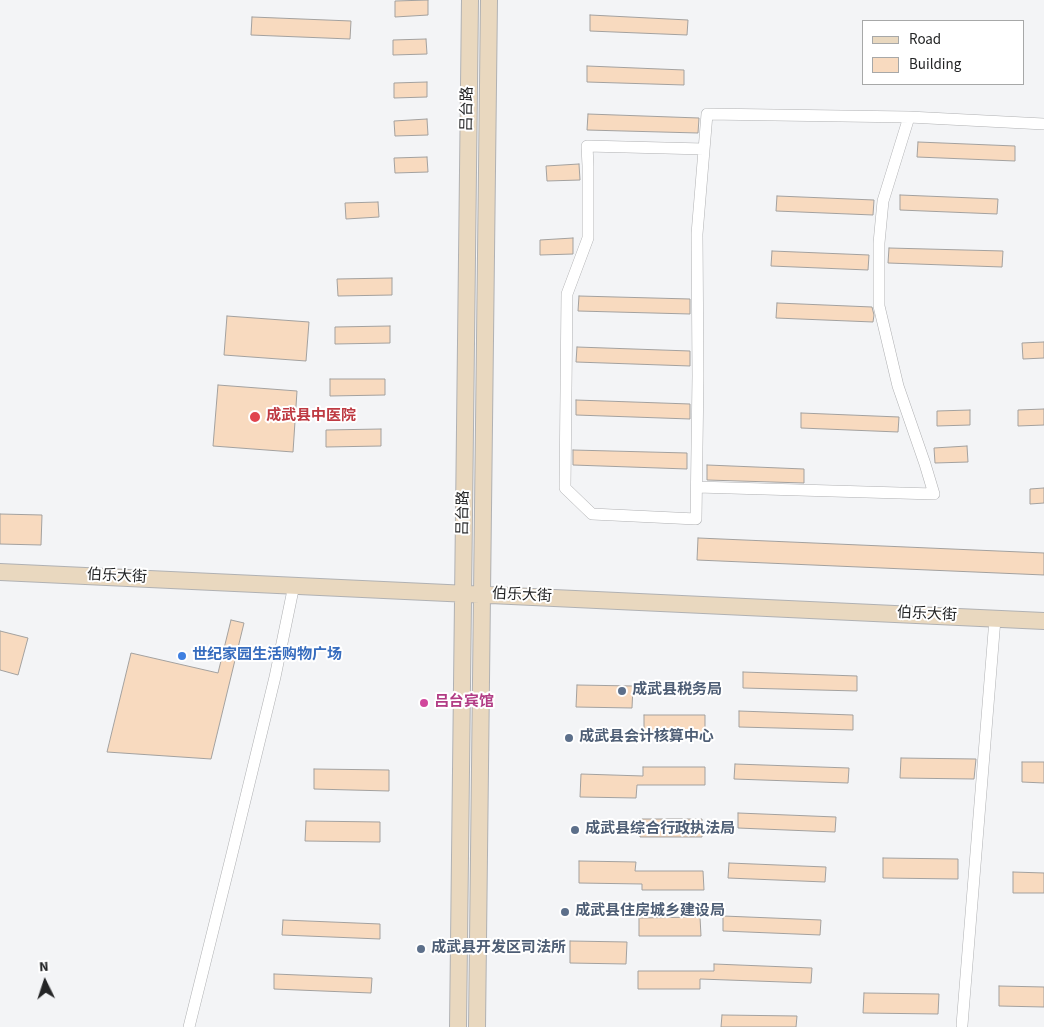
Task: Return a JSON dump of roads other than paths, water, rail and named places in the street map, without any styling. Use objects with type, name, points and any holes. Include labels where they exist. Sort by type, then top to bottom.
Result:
[{"type":"main road","name":"吕台路","points":[[458,1027],[470,0]]},
{"type":"main road","name":"吕台路","points":[[478,1027],[489,0]]},
{"type":"main road","name":"伯乐大街","points":[[0,572],[1044,621]]},
{"type":"street","points":[[704,149],[587,146],[588,238],[567,294],[565,488],[592,514],[696,519],[697,234],[708,114],[909,117],[1044,124]]},
{"type":"street","points":[[697,487],[934,494],[898,386],[879,306],[879,243],[883,201],[909,117]]},
{"type":"street","points":[[189,1027],[266,715],[294,585]]},
{"type":"street","points":[[962,1025],[994,619]]},
{"type":"place","name":"成武县中医院","points":[[255,417]]},
{"type":"place","name":"世纪家园生活购物广场","points":[[182,656]]},
{"type":"place","name":"成武县税务局","points":[[622,691]]},
{"type":"place","name":"吕台宾馆","points":[[424,703]]},
{"type":"place","name":"成武县会计核算中心","points":[[569,738]]},
{"type":"place","name":"成武县综合行政执法局","points":[[575,830]]},
{"type":"place","name":"成武县住房城乡建设局","points":[[565,912]]},
{"type":"place","name":"成武县开发区司法所","points":[[421,949]]}]
